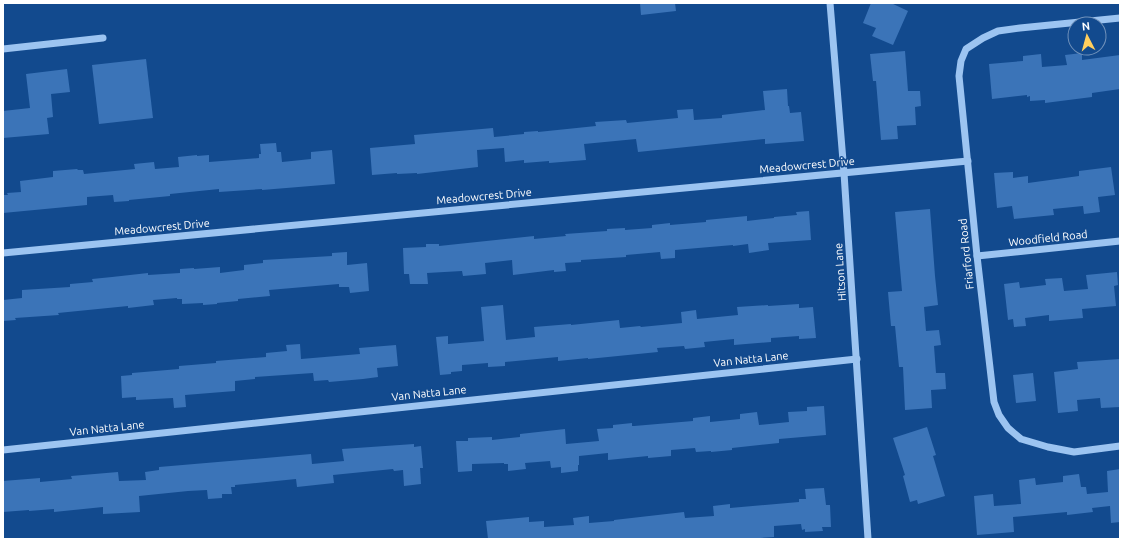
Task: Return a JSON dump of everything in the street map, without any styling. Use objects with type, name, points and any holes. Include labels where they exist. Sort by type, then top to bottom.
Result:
[{"type":"street","name":"Hitson Lane","points":[[830,3],[844,173],[868,539]]},
{"type":"street","name":"Friarford Road","points":[[1120,18],[998,31],[983,38],[966,49],[961,61],[959,76],[977,256],[994,402],[999,415],[1008,428],[1021,439],[1048,447],[1074,452],[1120,446]]},
{"type":"street","points":[[3,49],[103,38]]},
{"type":"street","name":"Meadowcrest Drive","points":[[3,253],[968,161]]},
{"type":"street","name":"Woodfield Road","points":[[977,256],[1120,241]]},
{"type":"street","name":"Van Natta Lane","points":[[3,450],[857,359]]},
{"type":"building","points":[[640,3],[675,3],[676,11],[641,15]]},
{"type":"building","points":[[871,3],[891,3],[908,11],[893,45],[872,36],[876,28],[863,23]]},
{"type":"building","points":[[905,51],[908,91],[920,91],[921,106],[915,107],[916,125],[897,126],[898,139],[881,140],[876,81],[873,81],[870,54]]},
{"type":"building","points":[[1041,54],[1042,67],[1067,65],[1065,55],[1082,56],[1082,60],[1120,55],[1120,89],[1092,93],[1092,97],[1045,103],[1045,100],[1030,101],[1030,96],[1027,97],[1027,95],[992,99],[989,64],[1023,61],[1023,56]]},
{"type":"building","points":[[146,59],[153,118],[99,124],[92,65]]},
{"type":"building","points":[[67,69],[70,92],[51,94],[53,117],[47,118],[49,134],[3,138],[3,111],[30,108],[26,74]]},
{"type":"building","points":[[787,89],[790,113],[801,112],[804,141],[765,144],[765,139],[638,152],[636,139],[584,144],[586,160],[549,163],[549,161],[524,163],[524,160],[505,162],[504,148],[477,150],[478,167],[417,174],[397,173],[372,175],[370,148],[415,144],[414,135],[493,128],[494,137],[524,134],[524,132],[596,126],[595,122],[626,120],[627,123],[678,118],[677,110],[693,109],[694,120],[722,118],[722,115],[765,110],[763,91]]},
{"type":"building","points":[[276,143],[277,152],[281,152],[282,162],[311,159],[311,152],[332,150],[335,184],[219,192],[219,189],[114,202],[113,195],[87,197],[87,205],[3,213],[3,195],[8,195],[7,193],[21,192],[20,181],[53,177],[53,171],[77,169],[83,170],[84,174],[135,169],[134,164],[154,162],[155,169],[179,167],[178,157],[197,155],[209,155],[209,162],[259,158],[259,154],[261,154],[260,144]]},
{"type":"building","points":[[1111,167],[1115,195],[1098,197],[1100,212],[1084,214],[1083,206],[1053,209],[1054,215],[1014,219],[1012,206],[997,208],[994,173],[1013,172],[1013,178],[1028,176],[1028,183],[1079,176],[1079,171]]},
{"type":"building","points":[[930,209],[938,305],[924,307],[926,331],[939,330],[941,345],[934,346],[936,373],[945,373],[946,389],[931,390],[932,408],[905,410],[903,367],[899,367],[895,326],[891,326],[888,292],[902,291],[895,212]]},
{"type":"building","points":[[809,211],[811,240],[768,243],[769,250],[749,253],[748,244],[675,250],[675,258],[661,259],[660,252],[626,255],[626,257],[581,260],[581,262],[565,263],[566,271],[554,272],[554,270],[513,275],[512,260],[485,263],[486,274],[463,276],[462,271],[427,273],[428,284],[410,284],[409,274],[404,274],[403,248],[426,247],[426,244],[439,244],[439,246],[534,236],[534,239],[566,236],[565,234],[607,231],[607,229],[625,228],[625,230],[652,228],[652,225],[706,222],[706,220],[747,216],[747,221],[797,215],[796,212]]},
{"type":"building","points":[[347,252],[347,265],[367,263],[369,291],[350,293],[349,287],[339,287],[339,284],[269,290],[270,296],[238,299],[238,301],[217,304],[182,304],[182,299],[177,298],[153,300],[154,305],[58,313],[59,315],[15,318],[16,320],[3,321],[3,300],[22,298],[22,290],[70,287],[70,284],[93,282],[92,279],[148,273],[148,275],[180,273],[180,269],[220,267],[220,273],[244,270],[244,265],[263,263],[263,260],[332,256],[332,253]]},
{"type":"building","points":[[1117,272],[1118,285],[1114,286],[1116,306],[1082,309],[1083,318],[1049,321],[1049,315],[1025,318],[1026,326],[1014,327],[1013,319],[1008,320],[1004,284],[1019,282],[1020,288],[1046,285],[1045,279],[1062,278],[1064,291],[1088,289],[1086,275]]},
{"type":"building","points":[[799,304],[799,308],[813,307],[816,338],[799,339],[799,336],[771,338],[771,342],[734,345],[734,339],[704,342],[705,347],[685,349],[684,346],[657,348],[658,352],[588,359],[558,361],[558,357],[505,362],[505,366],[488,367],[488,363],[462,365],[462,371],[440,375],[436,337],[448,336],[448,344],[484,341],[481,307],[503,305],[506,340],[535,337],[534,327],[619,320],[620,328],[641,327],[682,323],[681,312],[696,310],[697,319],[738,315],[737,307]]},
{"type":"building","points":[[300,344],[301,359],[360,354],[359,348],[396,345],[398,366],[377,368],[378,377],[329,382],[328,380],[314,381],[313,373],[255,377],[255,379],[235,381],[235,391],[185,395],[186,407],[174,408],[173,398],[136,400],[136,397],[122,398],[121,376],[132,375],[132,373],[179,369],[179,366],[216,363],[216,361],[266,357],[266,353],[287,351],[286,345]]},
{"type":"building","points":[[1120,359],[1120,407],[1101,408],[1100,398],[1077,400],[1078,411],[1058,413],[1054,372],[1078,369],[1077,362]]},
{"type":"building","points":[[1033,373],[1036,401],[1016,403],[1013,375]]},
{"type":"building","points":[[824,406],[826,435],[779,439],[779,443],[732,448],[732,450],[696,452],[695,448],[671,450],[671,456],[648,458],[648,456],[608,460],[608,453],[579,456],[578,471],[561,473],[561,467],[551,468],[550,461],[525,463],[526,469],[508,471],[508,464],[504,463],[472,464],[472,471],[458,472],[456,441],[468,441],[468,438],[492,437],[492,440],[520,437],[520,434],[565,429],[566,444],[599,441],[597,429],[613,428],[613,425],[632,423],[632,426],[634,426],[693,421],[693,418],[710,416],[710,422],[740,419],[740,414],[757,412],[759,425],[789,422],[788,412],[807,411],[807,407]]},
{"type":"building","points":[[927,427],[936,455],[933,456],[945,496],[918,504],[917,500],[910,502],[903,476],[905,475],[893,438]]},
{"type":"building","points":[[414,444],[414,447],[421,446],[423,468],[420,468],[421,484],[404,486],[403,470],[394,471],[393,469],[333,475],[334,483],[297,487],[296,479],[235,485],[235,487],[231,487],[232,494],[222,494],[222,498],[208,499],[207,490],[139,496],[140,512],[103,514],[103,507],[54,512],[54,509],[3,512],[3,481],[40,478],[40,482],[72,479],[71,476],[118,472],[119,481],[146,480],[145,472],[159,470],[159,467],[311,454],[312,464],[344,461],[342,449]]},
{"type":"building","points":[[1120,469],[1120,522],[1111,523],[1110,506],[1092,508],[1093,512],[1067,515],[1067,512],[1013,517],[1014,532],[977,535],[974,496],[993,494],[994,506],[1021,504],[1019,480],[1035,478],[1036,485],[1063,482],[1063,476],[1079,474],[1081,487],[1086,487],[1087,494],[1108,492],[1107,471]]},
{"type":"building","points":[[824,488],[826,505],[830,505],[831,527],[822,527],[823,531],[805,532],[805,529],[802,530],[801,524],[774,526],[774,537],[745,539],[488,539],[486,521],[529,517],[529,522],[544,521],[544,527],[574,525],[573,518],[589,516],[589,523],[684,512],[685,518],[714,516],[713,506],[730,504],[730,508],[799,502],[799,499],[806,499],[805,489]]}]
